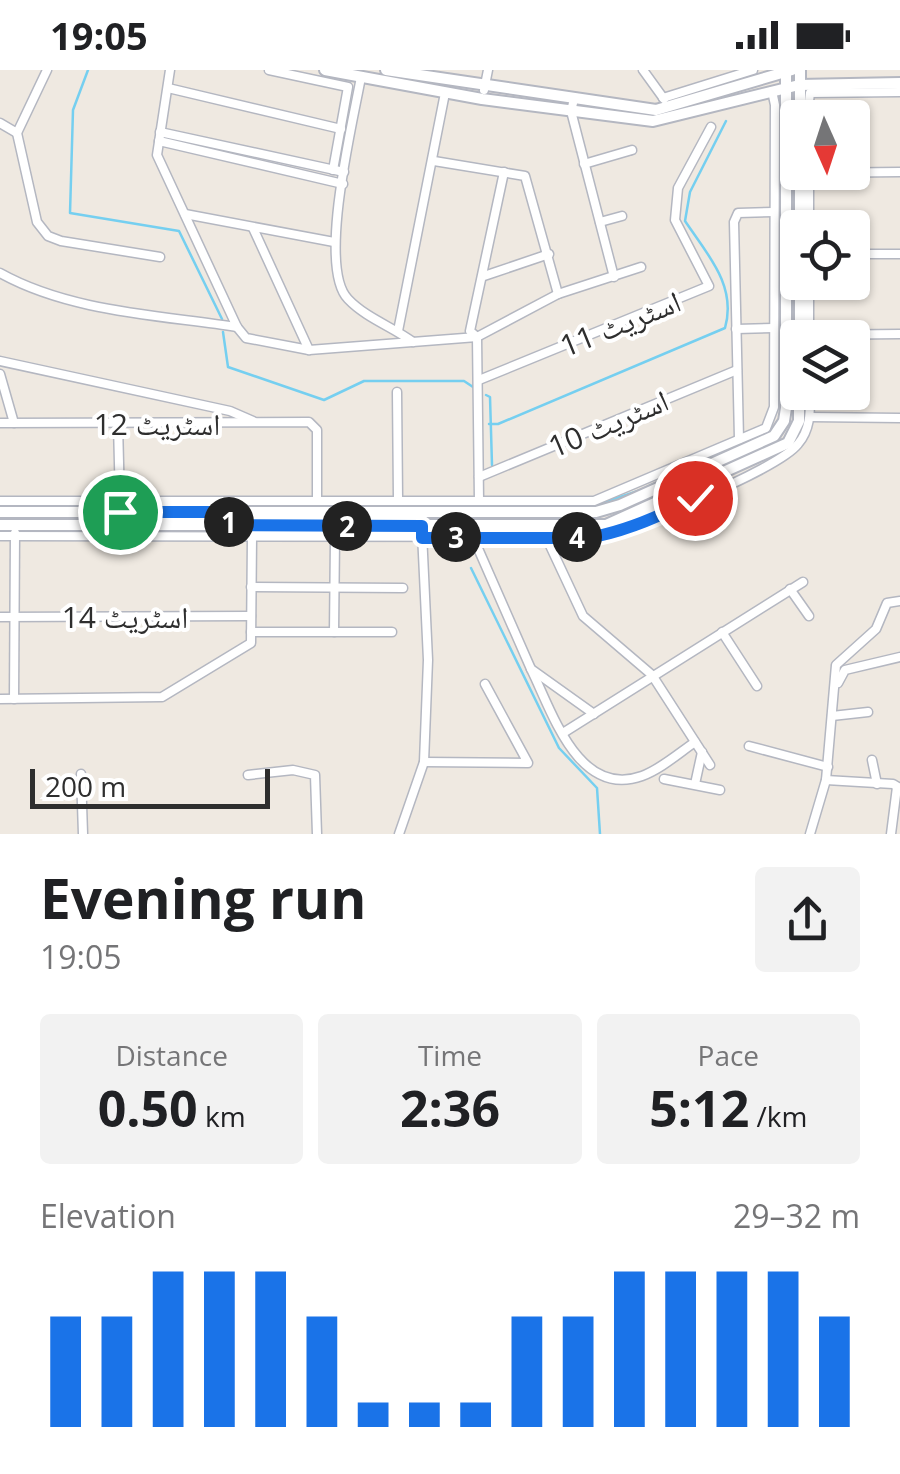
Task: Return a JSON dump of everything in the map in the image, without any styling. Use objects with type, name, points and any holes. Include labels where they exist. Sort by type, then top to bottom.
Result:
[{"type":"street","points":[[31,70],[45,73],[17,133],[38,222],[48,236],[160,257]]},
{"type":"street","points":[[170,70],[158,154],[237,327],[246,338],[309,350],[478,336],[558,294],[640,267]]},
{"type":"street","points":[[269,70],[348,86],[333,170]]},
{"type":"street","points":[[330,70],[482,99],[656,110],[667,102],[753,70]]},
{"type":"street","points":[[386,70],[485,86],[653,122],[800,84],[900,83]]},
{"type":"street","points":[[482,99],[488,70]]},
{"type":"street","points":[[643,70],[667,102]]},
{"type":"street","points":[[0,512],[398,499],[479,501],[596,512],[620,506],[774,436],[784,421],[788,70],[667,102]]},
{"type":"street","points":[[800,70],[802,100]]},
{"type":"street","points":[[361,78],[334,242],[337,279],[345,297],[414,342]]},
{"type":"street","points":[[168,88],[341,129]]},
{"type":"street","points":[[0,502],[230,512],[560,507],[604,499],[766,428],[772,419],[774,328],[776,106],[772,91]]},
{"type":"street","points":[[398,330],[446,92]]},
{"type":"street","points":[[808,100],[810,93],[900,92]]},
{"type":"street","points":[[573,104],[584,164],[614,277]]},
{"type":"street","points":[[0,123],[17,133]]},
{"type":"street","name":"اسٹریٹ 11","points":[[480,380],[709,286],[675,220],[678,188],[711,127]]},
{"type":"street","points":[[160,136],[344,172]]},
{"type":"street","points":[[160,136],[343,184]]},
{"type":"street","points":[[584,164],[632,150]]},
{"type":"street","points":[[434,161],[525,176],[558,294]]},
{"type":"street","points":[[478,336],[470,330],[504,172]]},
{"type":"street","points":[[870,172],[900,172]]},
{"type":"street","points":[[740,439],[734,222],[738,213],[774,212]]},
{"type":"street","points":[[185,214],[334,242]]},
{"type":"street","points":[[600,222],[622,216]]},
{"type":"street","points":[[253,228],[309,350]]},
{"type":"street","points":[[484,276],[548,254]]},
{"type":"street","points":[[870,254],[900,254]]},
{"type":"street","points":[[0,274],[43,292],[89,304],[237,327]]},
{"type":"street","points":[[736,328],[774,328]]},
{"type":"street","points":[[870,335],[900,334]]},
{"type":"street","points":[[478,336],[479,501]]},
{"type":"street","points":[[0,361],[230,411],[256,422]]},
{"type":"street","name":"اسٹریٹ 10","points":[[480,477],[737,370]]},
{"type":"street","points":[[0,374],[14,423]]},
{"type":"street","points":[[397,392],[398,499]]},
{"type":"street","points":[[0,526],[15,530],[335,538],[616,523],[788,443],[799,421],[799,410]]},
{"type":"street","points":[[0,536],[15,530],[229,525],[473,537],[610,534],[664,514],[786,456],[804,437],[810,410]]},
{"type":"street","points":[[810,418],[900,418]]},
{"type":"street","name":"اسٹریٹ 12","points":[[0,423],[314,423],[317,500]]},
{"type":"street","points":[[118,424],[120,507]]},
{"type":"street","points":[[559,525],[560,507]]},
{"type":"street","points":[[229,525],[230,512]]},
{"type":"street","points":[[14,698],[15,530]]},
{"type":"street","points":[[400,834],[424,762],[428,660],[422,532]]},
{"type":"street","points":[[546,536],[583,616],[652,676],[710,765]]},
{"type":"street","points":[[473,537],[574,755],[595,772],[620,778],[642,776],[695,742]]},
{"type":"street","points":[[0,698],[162,698],[251,642],[252,538]]},
{"type":"street","points":[[334,632],[335,538]]},
{"type":"street","points":[[563,733],[802,582]]},
{"type":"street","points":[[251,588],[402,588]]},
{"type":"street","points":[[790,590],[808,616]]},
{"type":"street","points":[[810,834],[828,767],[836,665],[876,628],[888,604],[900,601]]},
{"type":"street","name":"اسٹریٹ 14","points":[[0,616],[251,616]]},
{"type":"street","points":[[251,632],[392,632]]},
{"type":"street","points":[[722,632],[757,686]]},
{"type":"street","points":[[834,692],[846,670],[900,657]]},
{"type":"street","points":[[531,669],[594,714]]},
{"type":"street","points":[[424,762],[528,763],[485,684]]},
{"type":"street","points":[[832,716],[868,712]]},
{"type":"street","points":[[749,746],[828,767]]},
{"type":"street","points":[[695,784],[702,752]]},
{"type":"street","points":[[872,760],[877,784]]},
{"type":"street","points":[[248,775],[293,770],[315,775],[317,834]]},
{"type":"street","points":[[82,774],[83,834]]},
{"type":"street","points":[[664,779],[720,790]]},
{"type":"street","points":[[826,780],[899,788],[892,834]]},
{"type":"waterway","points":[[88,70],[73,110],[70,213],[179,231],[222,319]]},
{"type":"waterway","points":[[779,108],[780,320]]},
{"type":"waterway","points":[[489,424],[498,424],[725,328],[728,313],[724,285],[685,221],[690,192],[726,121]]},
{"type":"waterway","points":[[223,332],[228,367],[324,400],[364,381],[464,381],[473,387]]},
{"type":"waterway","points":[[486,395],[490,397],[492,465]]},
{"type":"waterway","points":[[590,507],[641,490],[775,428]]},
{"type":"waterway","points":[[471,568],[559,748],[597,788],[600,834]]},
{"type":"route","points":[[120,512],[230,512],[229,525],[422,526],[422,538],[587,538],[610,534],[695,498]]}]
